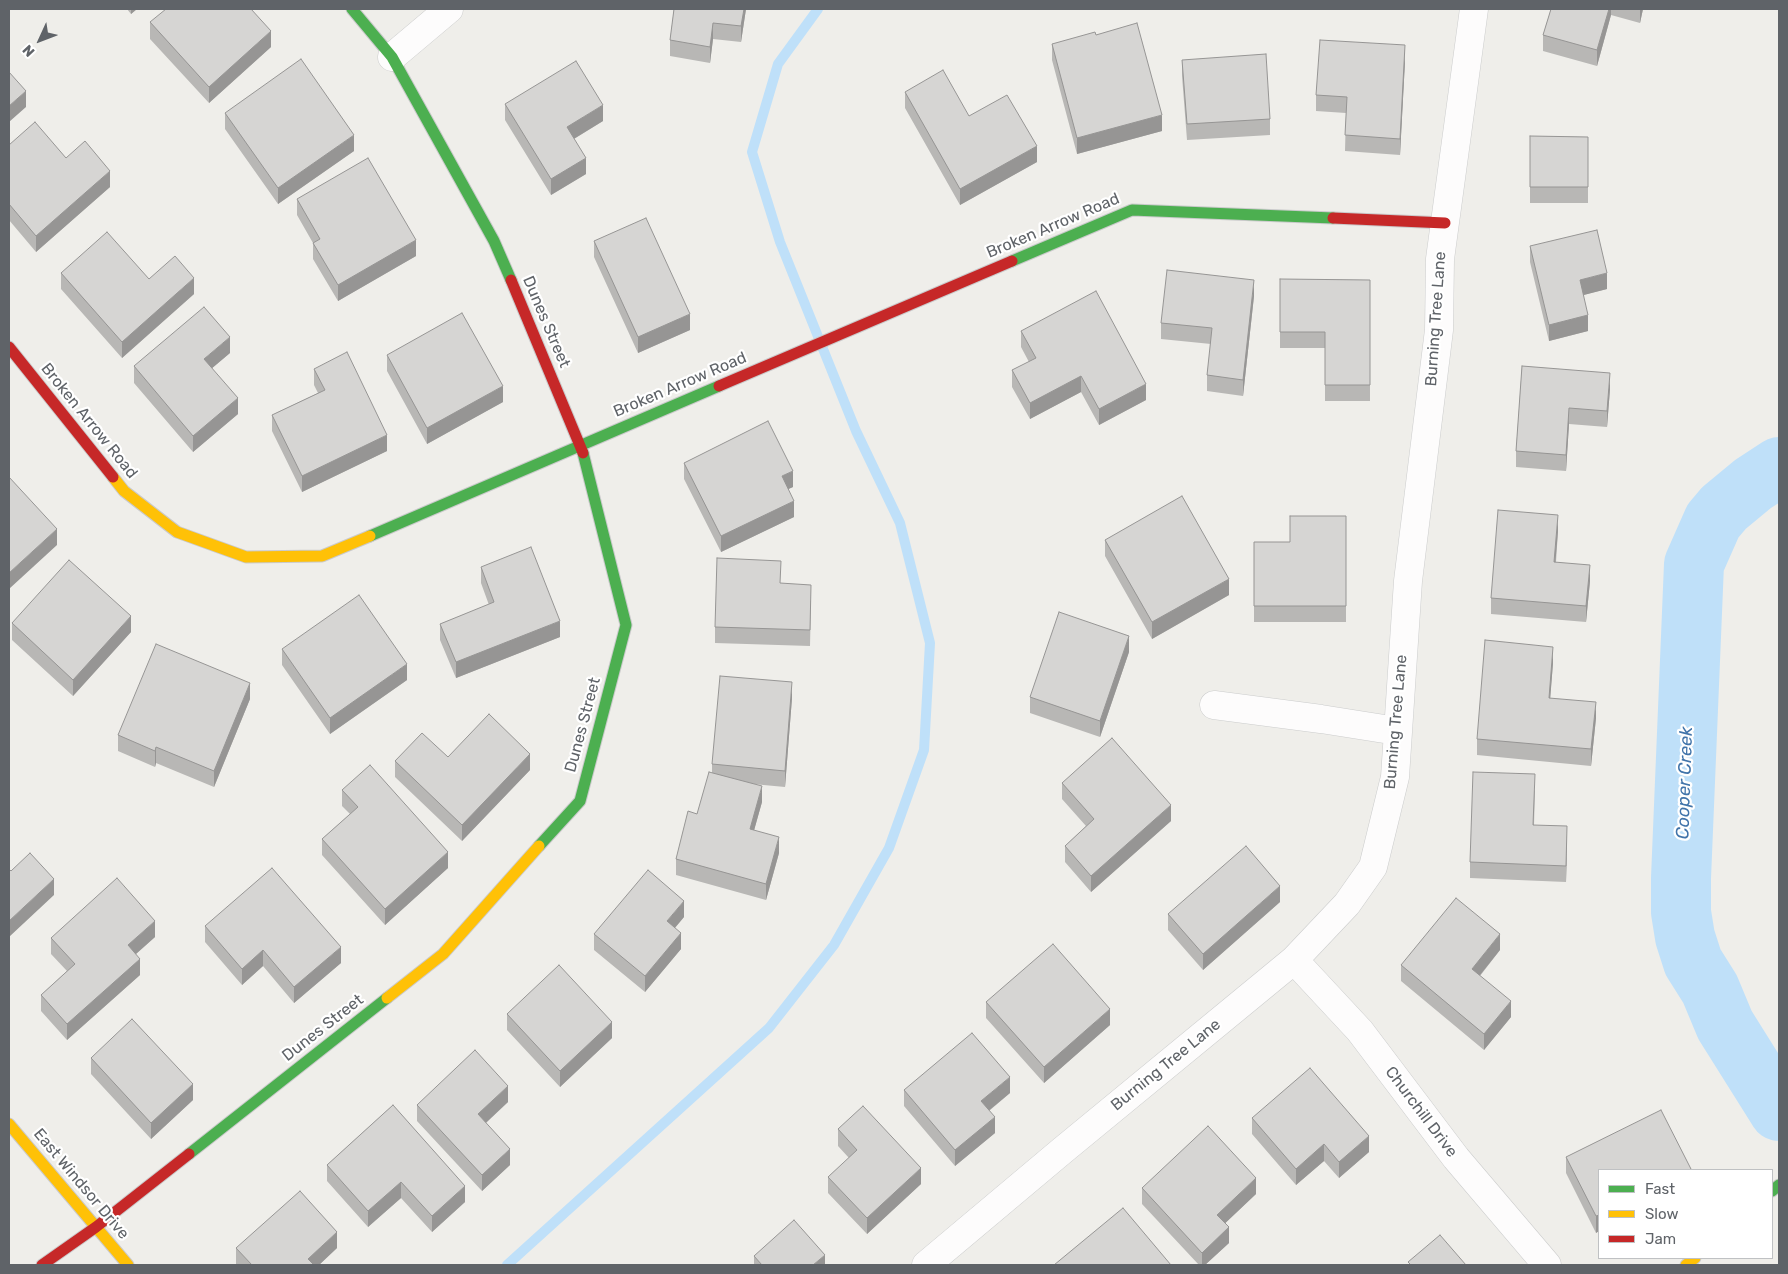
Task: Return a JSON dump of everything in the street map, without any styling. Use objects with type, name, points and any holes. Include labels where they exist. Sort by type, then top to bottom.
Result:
[{"type":"street","name":"Dunes Street","points":[[42,1265],[96,1227],[443,954],[580,801],[626,625],[581,445],[494,240],[392,57],[352,9]]},
{"type":"street","points":[[392,57],[449,9]]},
{"type":"street","name":"Burning Tree Lane","points":[[926,1265],[1294,960],[1347,904],[1373,867],[1395,777],[1408,581],[1438,330],[1440,259],[1474,9]]},
{"type":"street","name":"Broken Arrow Road","points":[[9,347],[124,491],[177,532],[246,557],[322,556],[1132,210],[1445,223]]},
{"type":"street","points":[[1214,705],[1397,731]]},
{"type":"street","name":"Churchill Drive","points":[[1294,960],[1360,1031],[1456,1158],[1547,1265]]},
{"type":"street","name":"East Windsor Drive","points":[[9,1124],[128,1265]]},
{"type":"building","points":[[166,9],[251,9],[271,31],[209,87],[150,22]]},
{"type":"building","points":[[674,9],[744,9],[741,26],[713,23],[710,47],[670,40]]},
{"type":"building","points":[[1551,9],[1609,9],[1597,50],[1543,35]]},
{"type":"building","points":[[1137,23],[1162,115],[1077,138],[1052,44],[1095,32],[1096,35]]},
{"type":"building","points":[[1320,40],[1405,45],[1400,139],[1345,135],[1347,97],[1316,95]]},
{"type":"building","points":[[1266,54],[1270,119],[1187,124],[1182,60]]},
{"type":"building","points":[[301,59],[354,135],[278,188],[225,113]]},
{"type":"building","points":[[576,61],[603,105],[567,127],[586,158],[551,179],[505,104]]},
{"type":"building","points":[[943,70],[969,116],[1007,95],[1037,146],[960,189],[905,92]]},
{"type":"building","points":[[9,72],[26,91],[9,106]]},
{"type":"building","points":[[35,122],[66,158],[85,141],[110,171],[36,236],[9,204],[9,145]]},
{"type":"building","points":[[1530,136],[1588,137],[1588,187],[1530,187]]},
{"type":"building","points":[[368,158],[416,240],[338,285],[313,243],[320,239],[297,199]]},
{"type":"building","points":[[646,218],[690,314],[638,337],[594,241]]},
{"type":"building","points":[[1597,230],[1607,273],[1580,280],[1588,315],[1549,325],[1530,246]]},
{"type":"building","points":[[107,232],[149,279],[175,256],[194,278],[122,342],[61,273]]},
{"type":"building","points":[[1167,270],[1254,280],[1243,380],[1207,375],[1212,328],[1161,323]]},
{"type":"building","points":[[1280,279],[1370,280],[1370,385],[1325,385],[1325,332],[1280,332]]},
{"type":"building","points":[[1096,291],[1146,384],[1099,409],[1081,376],[1030,403],[1012,370],[1036,358],[1021,331]]},
{"type":"building","points":[[204,307],[230,337],[204,359],[238,398],[193,436],[134,366]]},
{"type":"building","points":[[462,313],[503,386],[427,428],[387,355]]},
{"type":"building","points":[[347,352],[387,435],[302,476],[272,415],[325,390],[314,369]]},
{"type":"building","points":[[1522,366],[1610,373],[1607,411],[1569,408],[1566,455],[1516,451]]},
{"type":"building","points":[[768,421],[793,471],[782,476],[794,501],[721,536],[684,463]]},
{"type":"building","points":[[9,477],[57,529],[9,573]]},
{"type":"building","points":[[1182,496],[1229,579],[1152,622],[1105,540]]},
{"type":"building","points":[[1498,510],[1558,515],[1554,562],[1590,565],[1586,606],[1491,598]]},
{"type":"building","points":[[1290,516],[1346,516],[1346,606],[1254,606],[1254,542],[1290,542]]},
{"type":"building","points":[[531,547],[560,621],[456,662],[440,624],[494,602],[481,567]]},
{"type":"building","points":[[717,558],[781,561],[780,583],[811,585],[810,630],[715,627]]},
{"type":"building","points":[[69,560],[131,616],[73,680],[12,623]]},
{"type":"building","points":[[359,595],[407,664],[330,718],[282,649]]},
{"type":"building","points":[[1059,612],[1129,636],[1100,721],[1030,697]]},
{"type":"building","points":[[1485,640],[1553,647],[1549,698],[1596,702],[1591,749],[1477,739]]},
{"type":"building","points":[[156,644],[250,683],[214,771],[156,747],[155,751],[118,735]]},
{"type":"building","points":[[720,676],[792,682],[785,771],[712,764]]},
{"type":"building","points":[[489,714],[530,754],[462,825],[395,761],[422,733],[448,757]]},
{"type":"building","points":[[1112,738],[1171,805],[1091,876],[1065,846],[1094,819],[1062,783]]},
{"type":"building","points":[[370,765],[448,852],[385,909],[322,839],[358,807],[342,790]]},
{"type":"building","points":[[709,772],[762,786],[750,829],[779,837],[766,884],[676,859],[688,811],[697,814]]},
{"type":"building","points":[[1473,772],[1535,774],[1533,825],[1567,826],[1566,866],[1470,862]]},
{"type":"building","points":[[1246,846],[1280,886],[1203,954],[1168,914]]},
{"type":"building","points":[[30,853],[54,879],[9,921],[9,869],[11,871]]},
{"type":"building","points":[[272,868],[341,947],[294,987],[263,950],[242,969],[205,926]]},
{"type":"building","points":[[648,870],[684,901],[667,921],[681,933],[645,976],[594,934]]},
{"type":"building","points":[[117,878],[155,921],[128,945],[140,959],[67,1024],[41,995],[75,964],[51,938]]},
{"type":"building","points":[[1456,898],[1500,934],[1472,969],[1511,1001],[1484,1034],[1401,965]]},
{"type":"building","points":[[1053,944],[1110,1009],[1044,1067],[986,1002]]},
{"type":"building","points":[[559,965],[612,1022],[560,1071],[507,1014]]},
{"type":"building","points":[[132,1019],[193,1084],[151,1123],[91,1058]]},
{"type":"building","points":[[972,1033],[1010,1077],[981,1101],[995,1117],[955,1150],[904,1090]]},
{"type":"building","points":[[475,1050],[508,1086],[478,1114],[510,1149],[482,1175],[417,1105]]},
{"type":"building","points":[[1310,1068],[1369,1136],[1339,1162],[1324,1144],[1296,1169],[1252,1118]]},
{"type":"building","points":[[393,1105],[465,1186],[432,1216],[401,1182],[368,1211],[327,1165]]},
{"type":"building","points":[[863,1106],[921,1168],[867,1218],[828,1177],[857,1150],[838,1129]]},
{"type":"building","points":[[1661,1110],[1691,1169],[1598,1169],[1598,1215],[1596,1216],[1566,1157]]},
{"type":"building","points":[[1208,1126],[1256,1178],[1217,1215],[1229,1227],[1202,1253],[1142,1188]]},
{"type":"building","points":[[300,1191],[337,1232],[308,1259],[314,1265],[252,1265],[236,1248]]},
{"type":"building","points":[[1123,1208],[1171,1265],[1054,1265]]},
{"type":"building","points":[[794,1220],[825,1255],[813,1265],[762,1265],[754,1256]]},
{"type":"building","points":[[1440,1235],[1466,1265],[1411,1265],[1408,1262]]},
{"type":"waterway","points":[[507,1265],[769,1028],[834,945],[889,848],[924,750],[930,643],[900,523],[856,431],[780,242],[752,152],[778,64],[818,9]]},
{"type":"waterway","name":"Cooper Creek","points":[[1779,467],[1753,484],[1724,508],[1713,521],[1694,564],[1681,878],[1681,912],[1685,937],[1693,962],[1710,989],[1725,1025],[1779,1111]]},
{"type":"traffic: fast","points":[[352,9],[392,57],[494,241],[511,280]]},
{"type":"traffic: fast","points":[[1012,261],[1132,210],[1333,218]]},
{"type":"traffic: fast","points":[[370,536],[719,386]]},
{"type":"traffic: fast","points":[[539,846],[580,801],[626,625],[583,453]]},
{"type":"traffic: fast","points":[[189,1154],[387,998]]},
{"type":"traffic: fast","points":[[1773,1190],[1779,1185]]},
{"type":"traffic: slow","points":[[113,477],[124,491],[177,532],[246,557],[322,556],[370,536]]},
{"type":"traffic: slow","points":[[387,998],[443,954],[539,846]]},
{"type":"traffic: slow","points":[[9,1124],[128,1265]]},
{"type":"traffic: slow","points":[[1686,1265],[1694,1259]]},
{"type":"traffic: jam","points":[[1333,218],[1445,223]]},
{"type":"traffic: jam","points":[[719,386],[1012,261]]},
{"type":"traffic: jam","points":[[511,280],[583,453]]},
{"type":"traffic: jam","points":[[9,347],[113,477]]},
{"type":"traffic: jam","points":[[42,1265],[96,1227],[189,1154]]}]
